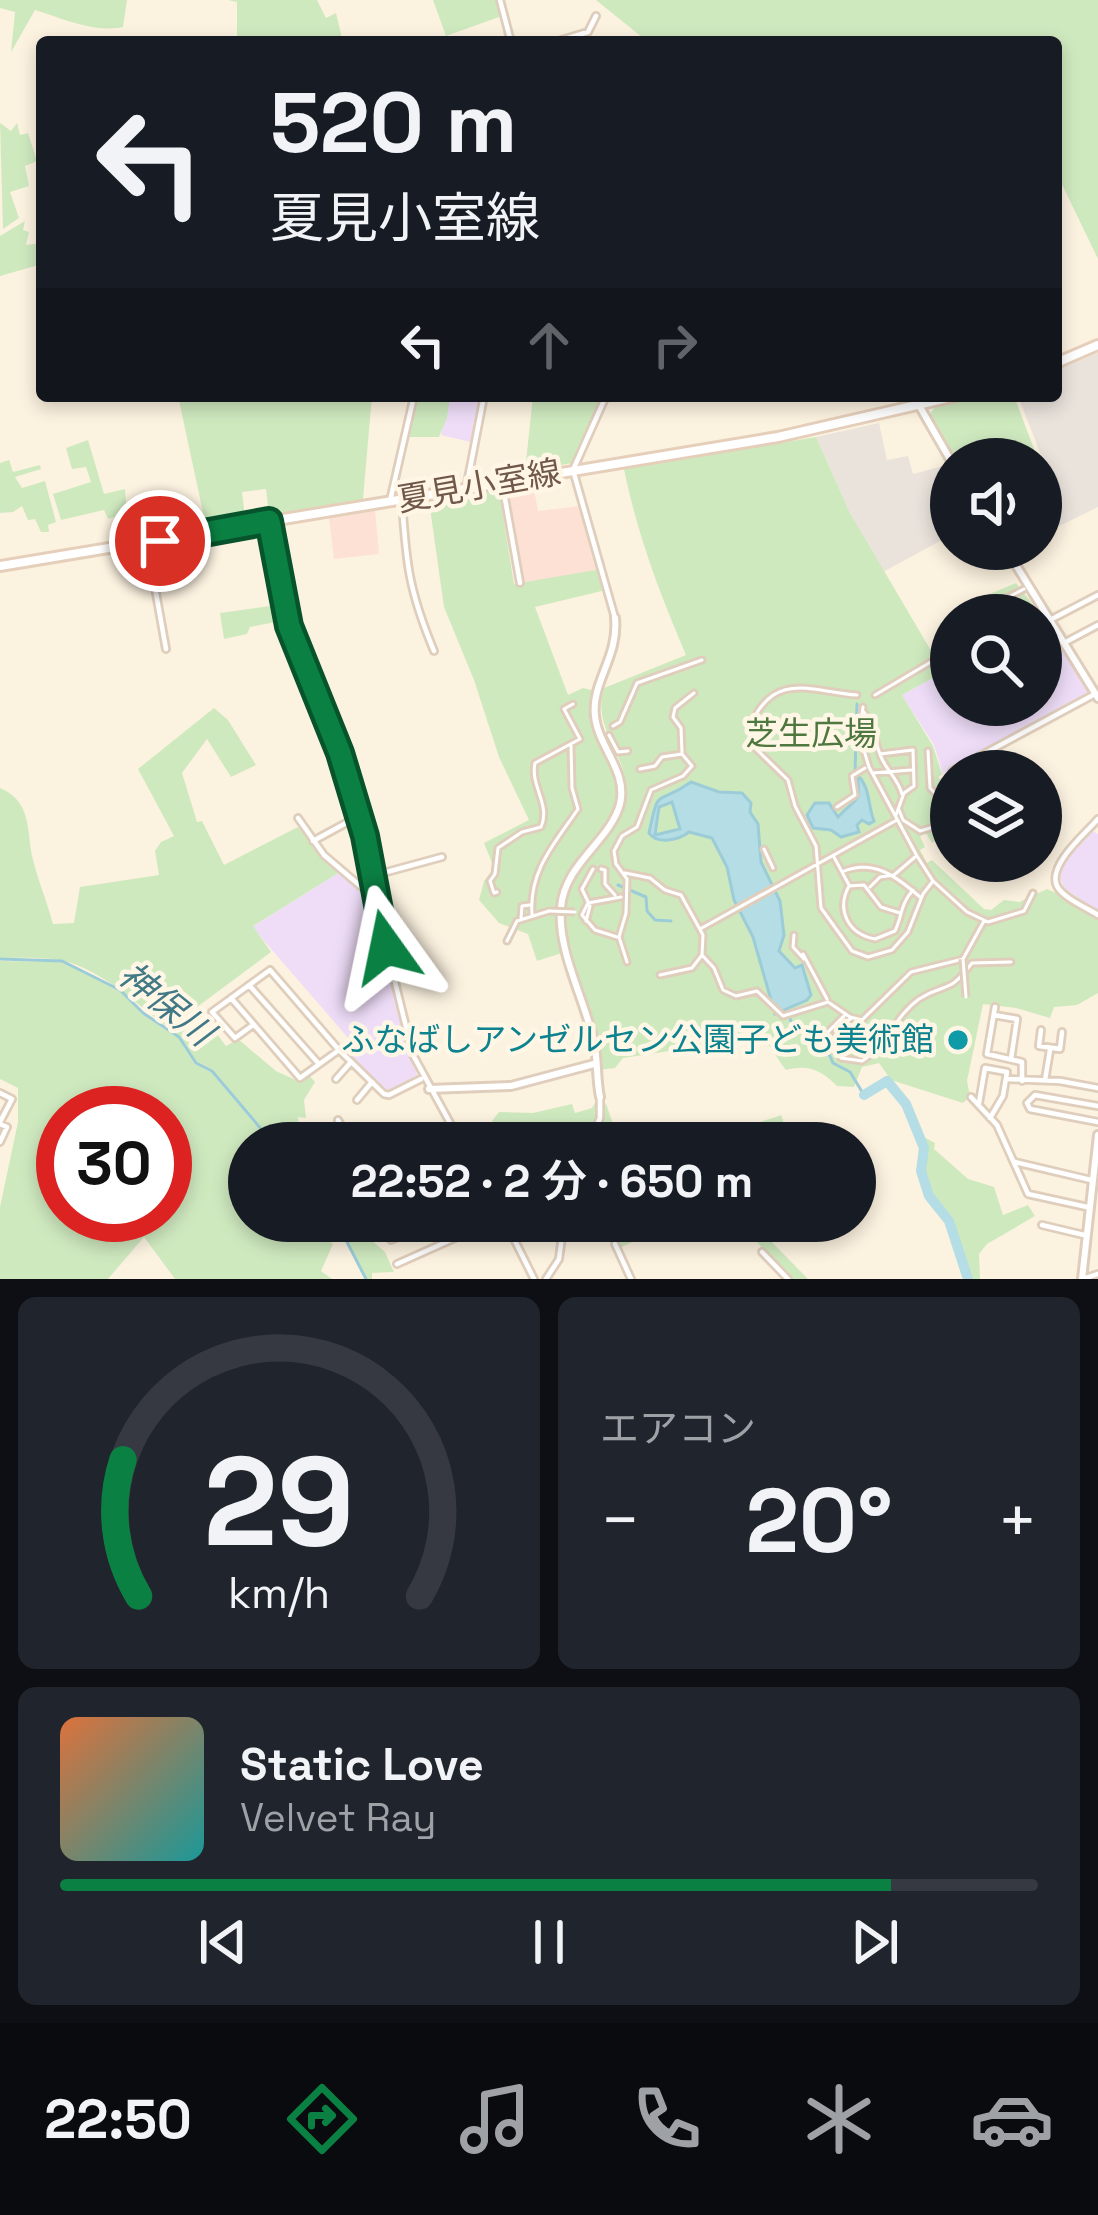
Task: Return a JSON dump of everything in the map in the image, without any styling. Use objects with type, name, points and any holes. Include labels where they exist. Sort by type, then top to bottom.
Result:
[{"type":"main road","points":[[1062,361],[1098,346]]},
{"type":"main road","name":"夏見小室線","points":[[0,566],[799,433],[936,402]]},
{"type":"street","points":[[500,0],[509,36]]},
{"type":"street","points":[[575,36],[588,32],[596,16]]},
{"type":"street","points":[[390,502],[413,402]]},
{"type":"street","points":[[466,489],[483,402]]},
{"type":"street","points":[[598,1122],[596,1049],[563,932],[561,909],[571,877],[620,803],[620,780],[595,717],[599,688],[615,648],[615,618],[573,470],[603,402]]},
{"type":"street","points":[[920,407],[938,438]]},
{"type":"street","points":[[502,482],[520,583]]},
{"type":"street","points":[[402,500],[412,598],[434,651]]},
{"type":"street","points":[[269,521],[289,626],[340,753],[359,816],[412,1055],[449,1122]]},
{"type":"street","points":[[147,543],[166,649]]},
{"type":"street","points":[[1014,594],[1024,589]]},
{"type":"street","points":[[1062,614],[1098,595]]},
{"type":"street","points":[[1064,643],[1098,625]]},
{"type":"street","points":[[993,750],[1097,696],[1062,640]]},
{"type":"street","points":[[613,726],[620,724],[637,683],[702,660]]},
{"type":"street","points":[[875,695],[930,662]]},
{"type":"street","points":[[1088,681],[1098,680]]},
{"type":"street","points":[[857,695],[814,686],[790,689],[765,702],[751,724],[758,751],[788,780],[795,806],[812,834],[821,908],[856,955],[883,955],[900,943],[932,882]]},
{"type":"street","points":[[627,962],[619,937],[626,913],[621,897],[605,884],[603,869],[615,861],[618,841],[637,826],[646,795],[683,776],[692,766],[682,754],[681,728],[673,717],[675,708],[694,693]]},
{"type":"street","points":[[541,827],[545,814],[534,766],[538,759],[580,739],[564,709],[573,704]]},
{"type":"street","points":[[902,796],[863,709],[859,734],[870,770],[930,876]]},
{"type":"street","points":[[609,735],[618,752],[628,751]]},
{"type":"street","points":[[532,914],[537,873],[578,809],[572,788],[572,743]]},
{"type":"street","points":[[700,929],[896,818],[902,796],[914,786],[913,750],[880,754]]},
{"type":"street","points":[[928,751],[930,788]]},
{"type":"street","points":[[640,769],[655,766],[662,757],[682,754]]},
{"type":"street","points":[[837,807],[855,795],[852,776],[870,770],[913,770]]},
{"type":"street","points":[[899,808],[903,820],[920,831],[930,828]]},
{"type":"street","points":[[313,842],[359,816]]},
{"type":"street","points":[[298,818],[313,842],[374,897]]},
{"type":"street","points":[[1098,819],[1061,862],[1055,879],[1060,890],[1098,915]]},
{"type":"street","points":[[541,827],[554,841]]},
{"type":"street","points":[[497,892],[490,881],[498,848],[522,832],[541,827]]},
{"type":"street","points":[[764,849],[773,868]]},
{"type":"street","points":[[833,855],[849,886],[843,903],[852,928],[847,946]]},
{"type":"street","points":[[372,876],[442,856]]},
{"type":"street","points":[[870,890],[876,879],[894,875],[916,856]]},
{"type":"street","points":[[615,861],[628,884]]},
{"type":"street","points":[[842,872],[867,866],[894,875],[921,898]]},
{"type":"street","points":[[585,922],[590,911],[582,889],[593,869]]},
{"type":"street","points":[[625,873],[650,878],[682,895],[700,929],[702,955],[714,968],[723,990],[736,996],[757,992],[783,1016],[827,1002]]},
{"type":"street","points":[[621,897],[639,877]]},
{"type":"street","points":[[935,882],[984,921],[998,922],[1024,911],[1033,893]]},
{"type":"street","points":[[849,886],[858,884],[870,890],[881,908],[900,914]]},
{"type":"street","points":[[852,928],[875,939],[892,933],[913,890]]},
{"type":"street","points":[[582,912],[589,903],[621,897]]},
{"type":"street","points":[[521,920],[522,906],[531,905]]},
{"type":"street","points":[[507,941],[514,924],[532,914],[582,912]]},
{"type":"street","points":[[582,912],[595,930],[619,937]]},
{"type":"street","points":[[966,998],[963,959],[984,921]]},
{"type":"street","points":[[892,933],[900,943]]},
{"type":"street","points":[[794,934],[793,947],[803,956],[827,1002],[854,1018],[866,1018],[911,972],[963,959]]},
{"type":"street","points":[[660,975],[687,971],[702,955]]},
{"type":"street","points":[[854,1018],[839,1026],[833,1048],[847,1061],[862,1061],[890,1036],[913,1005],[961,982],[972,963],[1011,962]]},
{"type":"street","points":[[253,1024],[235,1038],[212,1012],[270,970],[339,1050],[389,1095],[422,1078]]},
{"type":"street","points":[[249,985],[319,1064]]},
{"type":"street","points":[[231,998],[300,1078],[339,1050]]},
{"type":"street","points":[[1011,1059],[1017,1019],[994,1011],[987,1054],[1023,1064],[1022,1081]]},
{"type":"street","points":[[807,1041],[821,1039],[845,1015]]},
{"type":"street","points":[[1041,1030],[1039,1046],[1050,1050],[1060,1049],[1062,1032]]},
{"type":"street","points":[[1038,1096],[1050,1050]]},
{"type":"street","points":[[336,1079],[351,1062]]},
{"type":"street","points":[[429,1089],[512,1086],[594,1064]]},
{"type":"street","points":[[979,1105],[985,1068],[1007,1072],[1001,1102],[990,1118]]},
{"type":"street","points":[[1009,1079],[1098,1088]]},
{"type":"street","points":[[358,1100],[372,1082]]},
{"type":"street","points":[[0,1093],[11,1099],[0,1123],[7,1127],[0,1142]]},
{"type":"street","points":[[1098,1106],[1038,1096],[1029,1098],[1028,1108],[1098,1122]]},
{"type":"street","points":[[971,1097],[990,1118],[1028,1194],[1088,1207]]},
{"type":"street","points":[[1098,1135],[1083,1279],[1098,1274]]},
{"type":"street","points":[[1015,1162],[1091,1180]]},
{"type":"street","points":[[1042,1225],[1084,1235]]},
{"type":"street","points":[[397,1264],[446,1242]]},
{"type":"street","points":[[516,1242],[534,1279]]},
{"type":"street","points":[[546,1279],[559,1258],[561,1242]]},
{"type":"street","points":[[615,1244],[631,1279]]},
{"type":"street","points":[[762,1252],[788,1279]]},
{"type":"shaded area","points":[[1098,353],[1098,507],[1062,525],[1062,438],[1034,438],[1020,402],[1062,402],[1062,368]]},
{"type":"shaded area","points":[[449,402],[480,402],[471,442],[441,435]]},
{"type":"shaded area","points":[[879,423],[887,460],[908,456],[913,474],[930,470],[930,546],[883,572],[816,437]]},
{"type":"shaded area","points":[[533,484],[538,511],[581,506],[599,569],[524,585],[507,489]]},
{"type":"shaded area","points":[[375,510],[379,554],[334,559],[329,518]]},
{"type":"shaded area","points":[[1062,649],[1089,693],[1062,708]]},
{"type":"shaded area","points":[[930,680],[930,726],[1030,726],[986,750],[936,750],[902,695]]},
{"type":"shaded area","points":[[1091,830],[1098,834],[1098,911],[1064,888],[1063,864]]},
{"type":"shaded area","points":[[340,872],[370,899],[417,1075],[389,1093],[340,1048],[349,1039],[252,927]]},
{"type":"green space","points":[[0,0],[127,0],[123,27],[79,24],[35,10],[11,52],[15,12],[0,8]]},
{"type":"green space","points":[[228,0],[317,0],[326,18],[336,13],[342,36],[237,36],[237,2]]},
{"type":"green space","points":[[433,0],[498,0],[502,16],[446,36]]},
{"type":"green space","points":[[596,0],[1098,0],[1098,259],[1062,184],[1062,36],[641,36]]},
{"type":"green space","points":[[0,123],[11,131],[17,123],[20,135],[28,133],[36,161],[25,166],[29,186],[10,192],[19,218],[3,229]]},
{"type":"green space","points":[[25,221],[26,245],[36,244],[36,266],[0,276],[0,236]]},
{"type":"green space","points":[[179,402],[371,402],[363,499],[269,515],[266,489],[242,492],[245,518],[206,526]]},
{"type":"green space","points":[[416,402],[449,402],[439,437],[407,437]]},
{"type":"green space","points":[[532,402],[599,402],[573,463],[525,471]]},
{"type":"green space","points":[[952,402],[1016,402],[1030,438],[943,438],[930,414],[935,407]]},
{"type":"green space","name":"芝生広場","points":[[816,437],[850,513],[930,649],[930,680],[902,695],[934,750],[930,750],[930,840],[926,833],[920,836],[925,847],[920,850],[930,861],[930,882],[955,882],[984,909],[991,910],[1004,900],[1019,902],[1047,889],[1098,912],[1098,993],[1077,1005],[1054,1007],[1050,1018],[983,1004],[967,1081],[970,1096],[963,1103],[891,1080],[879,1063],[862,1067],[854,1087],[837,1086],[808,1068],[786,1070],[753,1029],[703,1046],[623,1058],[615,1068],[598,1070],[593,1029],[569,948],[566,907],[577,876],[616,822],[626,794],[622,767],[602,716],[604,688],[686,655],[650,564],[624,469]]},
{"type":"green space","points":[[88,440],[104,494],[125,489],[127,513],[108,519],[104,510],[61,520],[53,494],[91,482],[86,467],[72,469],[66,448]]},
{"type":"green space","points":[[9,460],[13,472],[40,465],[41,469],[15,477],[22,488],[45,481],[56,522],[48,525],[49,532],[41,532],[35,519],[28,520],[22,506],[0,513],[0,463]]},
{"type":"green space","points":[[490,490],[500,497],[514,584],[601,569],[606,590],[535,607],[568,695],[583,688],[595,691],[595,721],[618,785],[612,812],[564,887],[559,916],[565,952],[537,961],[528,934],[499,923],[479,900],[494,868],[484,843],[529,820],[499,757],[444,607],[429,501]]},
{"type":"green space","points":[[274,578],[278,578],[285,620],[250,627],[247,634],[224,639],[220,613],[277,605]]},
{"type":"green space","points":[[1016,583],[1025,594],[990,594]]},
{"type":"green space","points":[[214,708],[228,720],[256,765],[231,777],[207,739],[182,773],[197,822],[202,821],[224,865],[298,827],[340,872],[253,926],[271,952],[193,1010],[226,1046],[238,1039],[276,1071],[300,1082],[309,1075],[315,1082],[304,1100],[306,1118],[298,1117],[298,1122],[256,1122],[213,1070],[197,1062],[180,1036],[90,971],[58,960],[0,958],[0,788],[22,808],[53,924],[74,923],[80,887],[159,875],[155,851],[174,836],[138,769]]},
{"type":"green space","points":[[0,961],[62,962],[119,991],[142,1014],[178,1038],[195,1064],[211,1072],[253,1122],[228,1122],[228,1242],[331,1242],[321,1271],[332,1279],[175,1279],[148,1242],[192,1242],[192,1086],[36,1086],[36,1242],[140,1242],[108,1279],[0,1279],[0,1207],[18,1122],[18,1088],[0,1079]]},
{"type":"green space","points":[[595,1103],[596,1122],[492,1121],[499,1112],[533,1113],[572,1104],[575,1113]]},
{"type":"green space","points":[[606,1103],[612,1122],[599,1122]]},
{"type":"green space","points":[[922,1136],[935,1143],[934,1149],[968,1179],[994,1187],[1003,1215],[1028,1205],[1035,1216],[987,1244],[979,1254],[980,1279],[969,1279],[950,1219],[931,1195],[923,1170],[926,1146]]},
{"type":"green space","points":[[348,1242],[374,1242],[385,1252],[394,1272],[372,1273],[372,1279],[367,1279]]},
{"type":"green space","points":[[757,1242],[772,1242],[808,1279],[791,1279]]},
{"type":"water","points":[[857,774],[867,791],[874,821],[862,820],[857,825],[859,832],[841,837],[831,830],[813,828],[807,815],[815,803],[829,803],[838,817],[856,799]]},
{"type":"water","points":[[691,782],[719,792],[742,793],[751,803],[761,862],[780,901],[784,935],[779,951],[795,968],[802,965],[811,995],[807,1000],[775,1014],[753,937],[712,838],[689,832],[663,840],[649,833],[657,802]],"holes":[[[672,802],[680,829],[655,835],[659,807]]]},
{"type":"waterway","points":[[855,773],[857,704]]},
{"type":"waterway","points":[[618,885],[646,897],[647,911],[655,920],[671,921]]},
{"type":"waterway","name":"神保川","points":[[0,959],[62,961],[120,990],[143,1013],[179,1037],[196,1063],[212,1071],[255,1122]]},
{"type":"waterway","points":[[789,1016],[794,1029],[811,1037],[833,1063],[850,1072],[864,1095]]},
{"type":"waterway","points":[[864,1095],[887,1081],[906,1104],[924,1148],[921,1171],[929,1196],[949,1221],[968,1279]]},
{"type":"waterway","name":"神保川","points":[[347,1242],[366,1279]]},
{"type":"place","name":"ふなばしアンゼルセン公園子ども美術館","points":[[958,1040]]},
{"type":"route","points":[[160,541],[269,521],[289,626],[340,753],[365,836],[386,947]]}]
